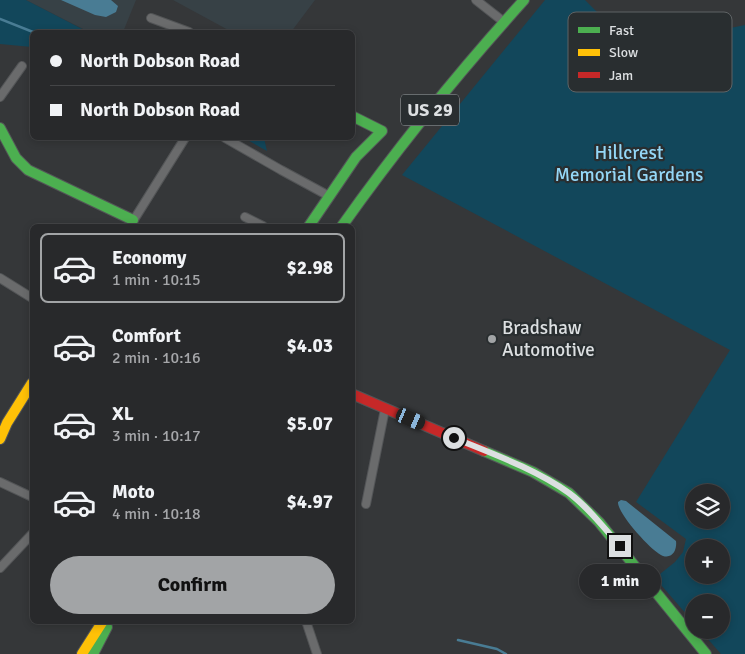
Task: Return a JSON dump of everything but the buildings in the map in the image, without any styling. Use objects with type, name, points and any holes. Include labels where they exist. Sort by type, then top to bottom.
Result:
[{"type":"street","points":[[476,0],[504,22]]},
{"type":"street","name":"US 29","points":[[343,224],[404,142],[475,55],[524,0]]},
{"type":"street","points":[[151,18],[184,30]]},
{"type":"street","points":[[0,97],[22,66]]},
{"type":"street","points":[[309,224],[356,157],[382,131],[355,118]]},
{"type":"street","points":[[0,128],[16,158],[28,170],[132,223],[184,140]]},
{"type":"street","points":[[228,140],[329,196]]},
{"type":"street","points":[[245,217],[260,224]]},
{"type":"street","points":[[0,278],[30,297]]},
{"type":"street","points":[[0,439],[30,386]]},
{"type":"street","points":[[355,395],[533,472],[569,493],[599,522],[706,654]]},
{"type":"street","points":[[366,504],[385,409]]},
{"type":"street","points":[[0,482],[30,496]]},
{"type":"street","points":[[0,568],[30,536]]},
{"type":"street","points":[[82,654],[101,624]]},
{"type":"street","points":[[93,654],[108,624]]},
{"type":"street","points":[[307,624],[317,654]]},
{"type":"shaded area","points":[[26,0],[136,0],[124,30],[85,30]]},
{"type":"shaded area","points":[[61,0],[111,0],[118,6],[116,12],[106,17],[95,15]]},
{"type":"shaded area","points":[[173,0],[315,0],[292,30],[228,30]]},
{"type":"shaded area","points":[[621,500],[626,501],[676,541],[675,550],[670,556],[663,556],[658,553],[629,523],[619,507],[618,502]]},
{"type":"green space","points":[[0,0],[26,0],[84,30],[30,30],[30,47],[0,44]]},
{"type":"green space","name":"Hillcrest Memorial Gardens","points":[[545,0],[585,0],[597,12],[568,12],[568,92],[732,92],[732,28],[745,25],[745,654],[721,654],[708,639],[730,639],[730,594],[685,594],[685,613],[655,578],[675,562],[683,552],[685,543],[685,584],[730,584],[730,539],[686,539],[636,502],[730,350],[402,175]]},
{"type":"green space","points":[[248,140],[264,140],[267,151]]},
{"type":"waterway","points":[[0,19],[30,31]]},
{"type":"waterway","points":[[458,640],[497,649],[506,654]]},
{"type":"traffic: fast","points":[[343,224],[430,110],[524,0]]},
{"type":"traffic: fast","points":[[310,224],[356,157],[382,131],[355,118]]},
{"type":"traffic: fast","points":[[0,128],[16,158],[28,170],[133,220]]},
{"type":"traffic: fast","points":[[484,451],[533,472],[569,493],[599,522],[706,654]]},
{"type":"traffic: fast","points":[[93,654],[107,627]]},
{"type":"traffic: slow","points":[[0,439],[7,423],[30,386]]},
{"type":"traffic: slow","points":[[82,654],[101,624]]},
{"type":"traffic: jam","points":[[355,395],[484,451]]},
{"type":"place","name":"Bradshaw Automotive","points":[[492,339]]},
{"type":"route","points":[[454,438],[533,472],[569,493],[585,507],[620,546]]}]
